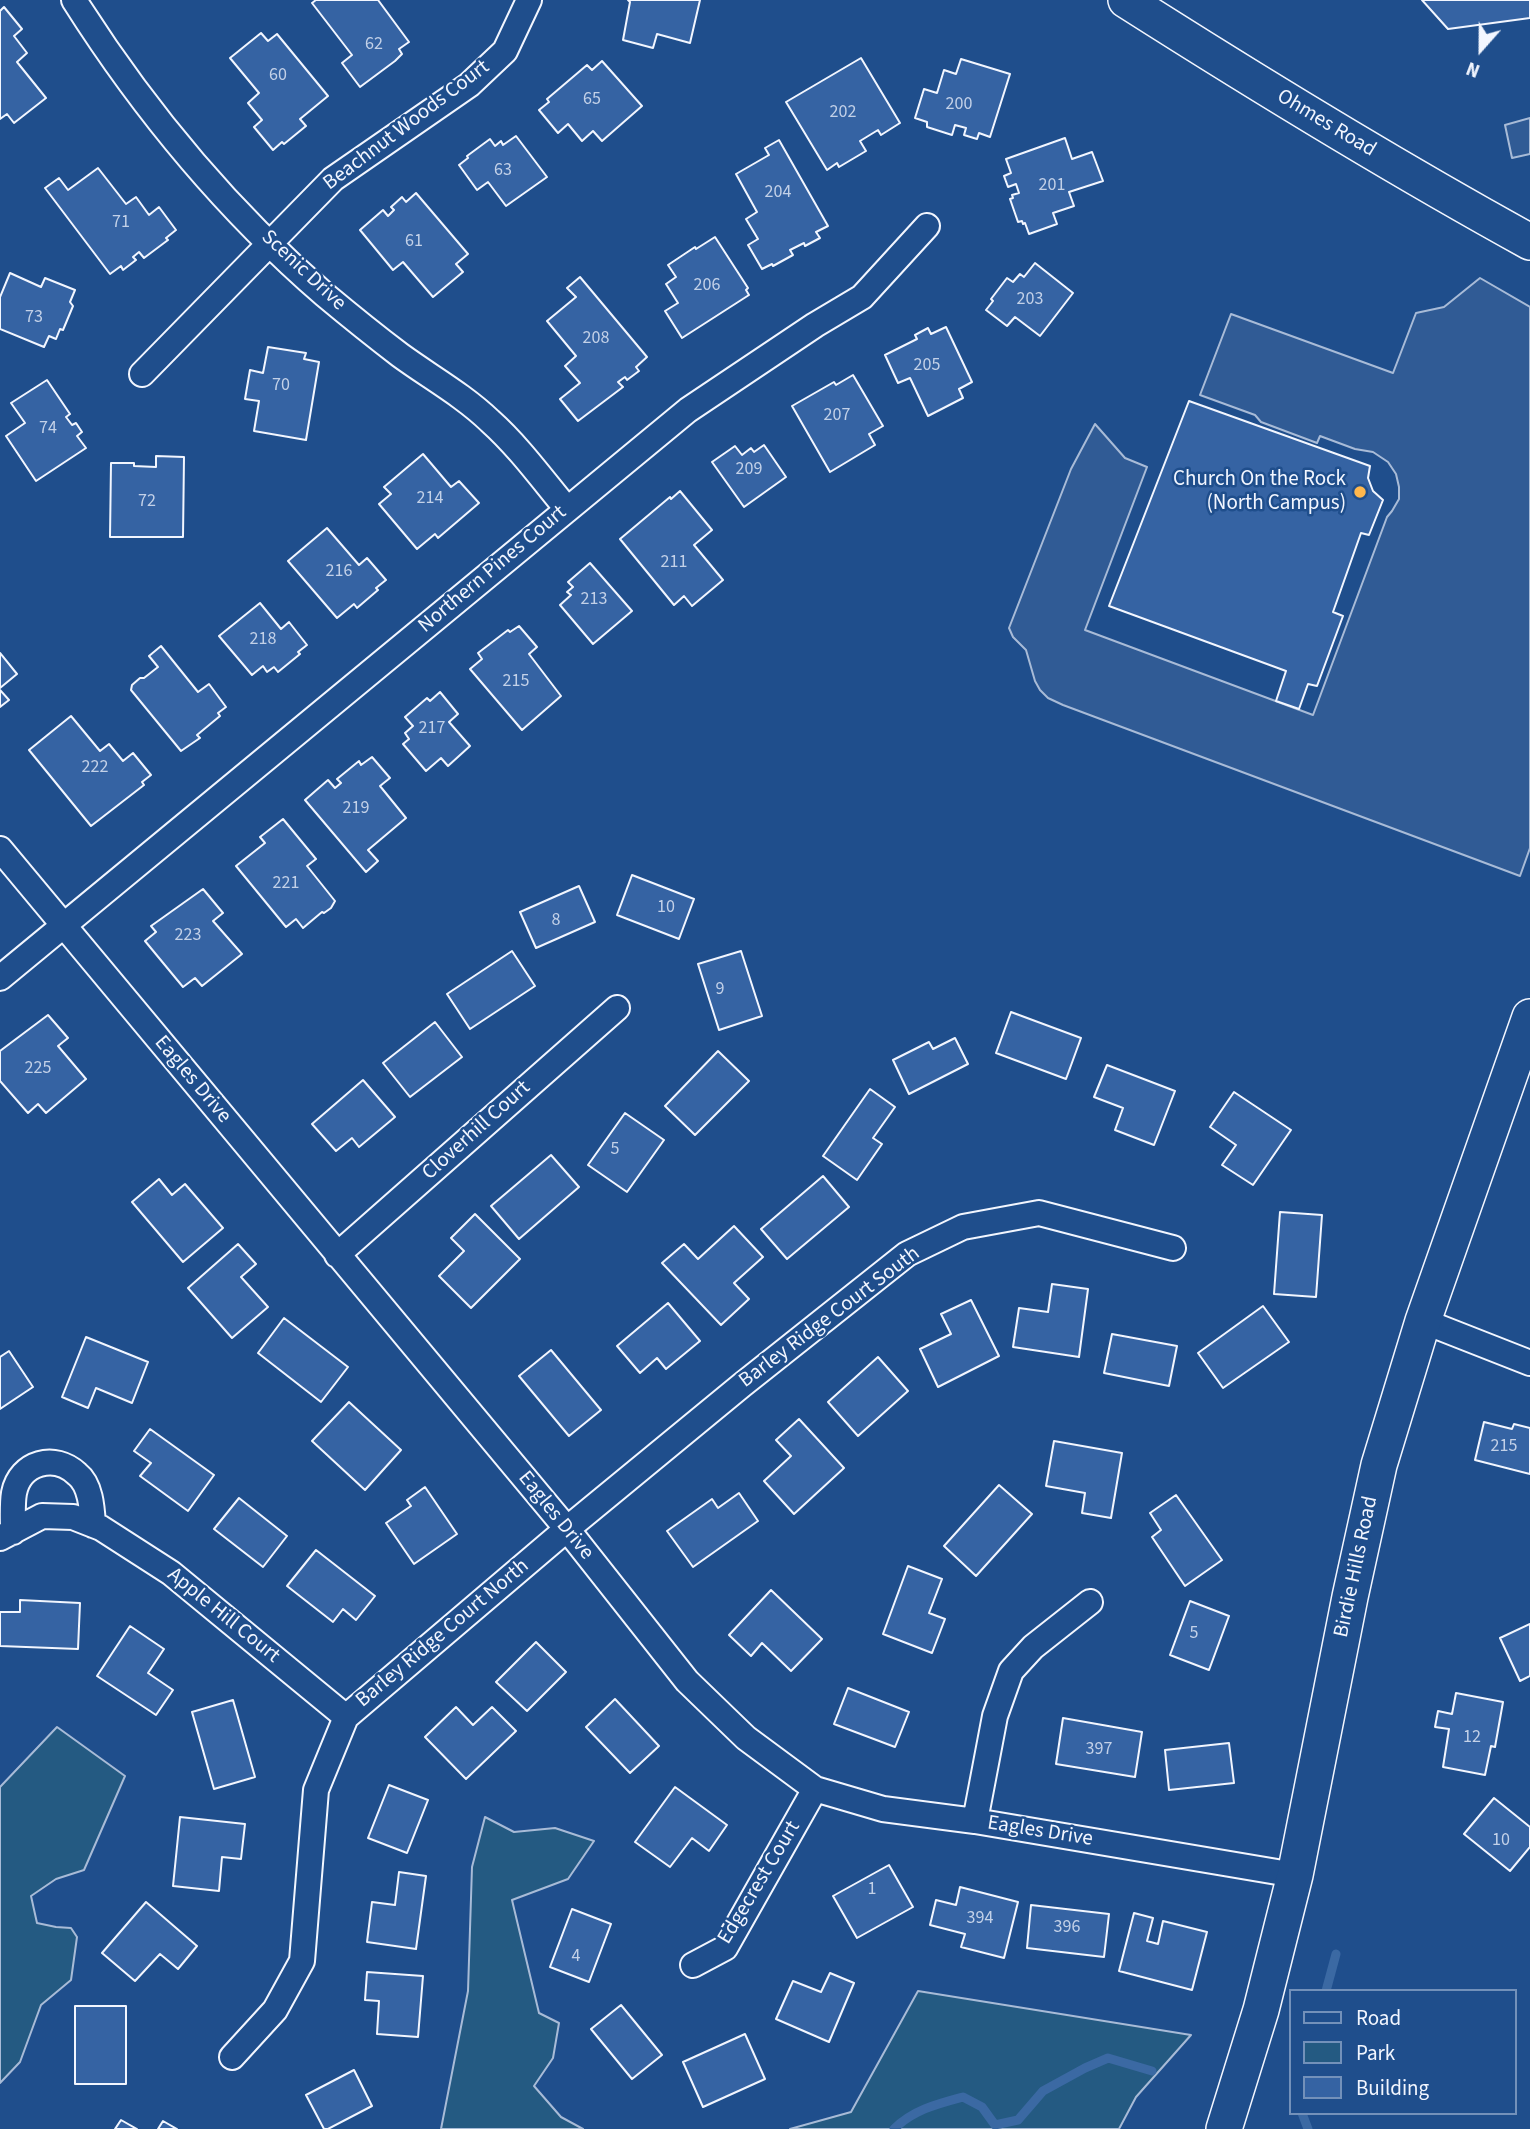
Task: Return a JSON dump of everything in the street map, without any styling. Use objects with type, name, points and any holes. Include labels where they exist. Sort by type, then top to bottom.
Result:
[{"type":"main road","name":"Ohmes Road","points":[[1126,0],[1449,198],[1530,242]]},
{"type":"main road","name":"Birdie Hills Road","points":[[1224,2129],[1261,2010],[1295,1875],[1379,1465],[1423,1321],[1530,1017]]},
{"type":"street","name":"Scenic Drive","points":[[74,0],[103,46],[162,124],[228,200],[325,294],[399,354],[491,421],[567,509]]},
{"type":"street","name":"Beachnut Woods Court","points":[[142,374],[333,179],[470,85],[505,51],[529,0]]},
{"type":"street","name":"Northern Pines Court","points":[[0,978],[688,410],[815,325],[863,298],[927,226]]},
{"type":"street","name":"Eagles Drive","points":[[0,849],[567,1529],[687,1681],[746,1738],[815,1789],[883,1808],[1295,1875]]},
{"type":"street","name":"Cloverhill Court","points":[[338,1255],[617,1008]]},
{"type":"street","name":"Barley Ridge Court South","points":[[567,1529],[907,1254],[963,1227],[1039,1213],[1173,1248]]},
{"type":"street","points":[[1423,1321],[1530,1363]]},
{"type":"street","name":"Apple Hill Court","points":[[6,1535],[14,1491],[25,1471],[42,1462],[59,1462],[79,1475],[91,1501],[93,1525]]},
{"type":"street","name":"Apple Hill Court","points":[[6,1535],[42,1517],[73,1517],[102,1528],[171,1573],[346,1717]]},
{"type":"street","name":"Barley Ridge Court North","points":[[232,2057],[275,2010],[302,1961],[316,1790],[346,1717],[567,1529]]},
{"type":"street","points":[[975,1821],[995,1716],[1011,1671],[1033,1647],[1090,1602]]},
{"type":"street","name":"Edgecrest Court","points":[[693,1965],[725,1948],[815,1789]]},
{"type":"green space","points":[[57,1727],[125,1776],[84,1870],[56,1879],[31,1896],[37,1923],[71,1928],[77,1937],[71,1980],[41,2005],[20,2062],[0,2083],[0,1787]]},
{"type":"green space","points":[[485,1817],[514,1832],[555,1828],[594,1841],[568,1879],[512,1900],[539,2013],[559,2023],[553,2058],[534,2086],[561,2117],[583,2129],[441,2129],[468,1991],[472,1867]]},
{"type":"green space","points":[[918,1991],[1191,2035],[1136,2097],[1119,2129],[790,2129],[851,2112]]},
{"type":"shaded area","points":[[1530,118],[1530,154],[1512,158],[1505,125]]},
{"type":"shaded area","points":[[1480,278],[1530,307],[1530,848],[1520,876],[1063,705],[1048,698],[1040,690],[1026,650],[1013,637],[1009,628],[1071,469],[1095,424],[1125,458],[1147,467],[1085,630],[1313,715],[1387,517],[1399,499],[1396,474],[1388,462],[1373,452],[1355,449],[1320,436],[1317,443],[1261,422],[1255,415],[1200,395],[1231,314],[1393,373],[1416,313],[1444,307]]},
{"type":"building","points":[[316,0],[378,0],[409,42],[399,49],[402,54],[395,61],[360,87],[342,63],[352,55],[312,3]]},
{"type":"building","points":[[628,0],[700,0],[690,43],[657,34],[653,48],[623,40],[630,2]]},
{"type":"building","points":[[1422,0],[1530,0],[1530,18],[1448,29]]},
{"type":"building","points":[[4,7],[22,29],[14,36],[27,53],[17,62],[46,98],[14,123],[7,114],[0,119],[0,11]]},
{"type":"building","points":[[261,33],[268,41],[277,34],[328,96],[300,119],[306,126],[273,150],[254,127],[262,120],[248,103],[259,93],[230,58]]},
{"type":"building","points":[[861,58],[900,123],[881,135],[878,130],[860,141],[866,151],[839,167],[837,163],[827,170],[786,102]]},
{"type":"building","points":[[961,59],[1010,74],[990,137],[979,133],[977,139],[964,135],[966,128],[955,125],[952,135],[927,127],[927,122],[915,118],[924,89],[937,93],[944,70],[956,74]]},
{"type":"building","points":[[602,61],[642,106],[602,141],[593,131],[582,141],[568,124],[558,133],[539,110],[549,102],[547,99],[587,65],[592,70]]},
{"type":"building","points":[[516,136],[547,177],[506,206],[488,182],[477,190],[459,165],[490,139],[495,146],[501,141],[503,145]]},
{"type":"building","points":[[1065,138],[1072,159],[1092,152],[1103,181],[1069,192],[1074,206],[1053,213],[1057,224],[1029,234],[1025,223],[1018,222],[1010,199],[1013,198],[1012,195],[1019,193],[1016,184],[1008,187],[1004,176],[1011,173],[1006,159]]},
{"type":"building","points":[[779,140],[828,226],[816,232],[820,238],[790,250],[793,255],[762,269],[748,245],[758,239],[746,219],[757,212],[736,174],[769,155],[765,148]]},
{"type":"building","points":[[98,168],[126,204],[136,197],[149,215],[159,207],[176,230],[166,238],[168,240],[144,258],[139,252],[133,257],[136,260],[123,270],[121,266],[110,274],[45,188],[59,178],[68,190]]},
{"type":"building","points":[[416,193],[468,254],[456,264],[463,272],[433,297],[403,262],[393,270],[360,230],[383,210],[388,216],[394,210],[391,207],[402,197],[406,202]]},
{"type":"building","points":[[715,237],[748,288],[746,290],[749,295],[682,338],[665,311],[678,303],[666,284],[676,277],[668,265]]},
{"type":"building","points":[[1035,263],[1073,293],[1040,336],[1015,317],[1007,326],[986,310],[1007,278],[1013,282],[1020,274],[1024,277]]},
{"type":"building","points":[[10,273],[41,287],[45,278],[75,290],[70,302],[73,306],[63,330],[60,329],[56,339],[49,336],[44,347],[0,329],[0,297]]},
{"type":"building","points":[[580,277],[647,357],[636,367],[639,371],[627,380],[625,377],[618,382],[623,387],[578,421],[560,399],[580,383],[565,366],[576,356],[547,321],[576,297],[567,288]]},
{"type":"building","points":[[946,327],[972,382],[959,389],[963,398],[928,416],[910,378],[898,383],[885,355],[917,339],[915,335],[928,328],[931,334]]},
{"type":"building","points":[[268,347],[306,353],[304,359],[319,362],[306,440],[254,431],[259,401],[245,399],[250,370],[263,373]]},
{"type":"building","points":[[853,375],[883,426],[869,434],[875,445],[830,472],[792,406],[834,382],[836,385]]},
{"type":"building","points":[[47,380],[70,414],[66,417],[72,425],[76,423],[82,432],[77,436],[86,448],[36,481],[6,436],[25,423],[11,403]]},
{"type":"building","points":[[1189,401],[1370,466],[1368,478],[1373,491],[1383,500],[1369,535],[1361,533],[1333,612],[1343,616],[1317,686],[1308,684],[1299,709],[1276,701],[1286,671],[1109,606]]},
{"type":"building","points":[[764,445],[786,477],[744,507],[712,462],[735,446],[742,455],[751,448],[754,452]]},
{"type":"building","points":[[423,454],[451,487],[459,481],[479,503],[438,538],[435,534],[417,549],[379,504],[391,494],[384,487]]},
{"type":"building","points":[[156,456],[184,457],[183,537],[110,537],[111,463],[156,467]]},
{"type":"building","points":[[680,491],[712,530],[694,545],[723,580],[692,606],[684,596],[674,605],[620,539]]},
{"type":"building","points":[[327,528],[359,565],[367,558],[386,580],[357,608],[354,604],[337,618],[288,561]]},
{"type":"building","points":[[590,563],[632,611],[593,644],[560,605],[571,595],[567,592],[573,587],[568,582]]},
{"type":"building","points":[[260,603],[281,629],[289,622],[307,645],[278,672],[274,667],[267,672],[263,666],[252,675],[219,636]]},
{"type":"building","points":[[519,626],[537,647],[529,654],[561,696],[522,730],[470,669],[482,659],[478,653],[508,630],[510,632]]},
{"type":"building","points":[[161,646],[198,692],[209,684],[226,707],[218,713],[220,716],[197,735],[200,738],[181,751],[131,690],[132,685],[140,678],[158,667],[149,656]]},
{"type":"building","points":[[0,653],[17,674],[0,688]]},
{"type":"building","points":[[0,690],[9,700],[0,707]]},
{"type":"building","points":[[440,692],[458,714],[449,722],[470,746],[448,766],[441,758],[426,771],[403,744],[409,739],[405,733],[413,726],[405,717],[427,698],[430,701]]},
{"type":"building","points":[[71,716],[100,751],[109,744],[123,761],[133,753],[151,775],[142,782],[144,785],[91,826],[29,750]]},
{"type":"building","points":[[372,757],[390,778],[380,786],[406,818],[368,850],[378,861],[366,872],[305,800],[328,780],[335,788],[341,783],[337,779],[359,761],[361,765]]},
{"type":"building","points":[[283,819],[316,859],[307,866],[335,901],[331,908],[303,928],[296,919],[286,927],[236,866],[265,843],[260,837]]},
{"type":"building","points":[[632,875],[694,899],[679,939],[617,915]]},
{"type":"building","points":[[579,886],[595,922],[536,948],[520,912]]},
{"type":"building","points":[[203,889],[223,913],[213,921],[242,954],[202,986],[195,978],[183,987],[145,941],[156,932],[151,926]]},
{"type":"building","points":[[512,951],[535,986],[470,1029],[447,994]]},
{"type":"building","points":[[741,951],[762,1016],[719,1030],[698,964]]},
{"type":"building","points":[[1011,1012],[1081,1038],[1066,1079],[996,1053]]},
{"type":"building","points":[[48,1015],[68,1038],[58,1046],[86,1079],[46,1113],[38,1104],[28,1113],[0,1081],[0,1051]]},
{"type":"building","points":[[435,1022],[462,1057],[410,1097],[383,1063]]},
{"type":"building","points":[[955,1038],[968,1064],[909,1094],[893,1060],[929,1042],[933,1049]]},
{"type":"building","points":[[718,1051],[749,1081],[695,1135],[665,1106]]},
{"type":"building","points":[[1107,1065],[1175,1091],[1154,1145],[1115,1130],[1123,1108],[1094,1097]]},
{"type":"building","points":[[363,1080],[395,1117],[359,1147],[352,1138],[336,1151],[312,1124]]},
{"type":"building","points":[[870,1089],[895,1107],[873,1138],[882,1144],[857,1180],[823,1156]]},
{"type":"building","points":[[1234,1092],[1291,1130],[1253,1185],[1222,1165],[1236,1145],[1210,1127]]},
{"type":"building","points":[[625,1113],[664,1140],[627,1192],[588,1165]]},
{"type":"building","points":[[551,1155],[579,1187],[519,1239],[491,1206]]},
{"type":"building","points":[[823,1176],[849,1207],[787,1259],[761,1229]]},
{"type":"building","points":[[159,1179],[172,1195],[185,1184],[223,1228],[183,1262],[132,1202]]},
{"type":"building","points":[[1280,1212],[1322,1215],[1316,1297],[1274,1294]]},
{"type":"building","points":[[475,1214],[520,1259],[471,1308],[439,1276],[464,1251],[451,1238]]},
{"type":"building","points":[[734,1226],[763,1257],[734,1283],[749,1299],[721,1325],[662,1263],[684,1244],[698,1259]]},
{"type":"building","points":[[238,1244],[256,1264],[241,1277],[268,1307],[232,1338],[188,1288]]},
{"type":"building","points":[[1052,1284],[1088,1289],[1079,1357],[1013,1347],[1019,1308],[1048,1312]]},
{"type":"building","points":[[971,1300],[999,1356],[938,1387],[920,1349],[951,1334],[941,1314]]},
{"type":"building","points":[[668,1303],[700,1341],[666,1369],[657,1358],[640,1373],[617,1346]]},
{"type":"building","points":[[1263,1306],[1289,1342],[1223,1388],[1198,1353]]},
{"type":"building","points":[[284,1318],[348,1367],[321,1402],[258,1353]]},
{"type":"building","points":[[1112,1334],[1177,1346],[1169,1386],[1104,1373]]},
{"type":"building","points":[[86,1337],[148,1362],[132,1403],[96,1388],[88,1408],[62,1397]]},
{"type":"building","points":[[551,1350],[601,1410],[569,1436],[519,1376]]},
{"type":"building","points":[[9,1351],[33,1387],[0,1409],[0,1357]]},
{"type":"building","points":[[878,1357],[908,1391],[858,1436],[828,1402]]},
{"type":"building","points":[[349,1402],[401,1450],[365,1490],[312,1441]]},
{"type":"building","points":[[799,1419],[844,1468],[794,1514],[764,1481],[791,1456],[776,1440]]},
{"type":"building","points":[[1484,1422],[1512,1429],[1514,1424],[1530,1428],[1530,1474],[1475,1460]]},
{"type":"building","points":[[150,1429],[214,1475],[188,1511],[140,1476],[151,1463],[134,1451]]},
{"type":"building","points":[[1054,1441],[1122,1453],[1111,1518],[1082,1513],[1085,1493],[1046,1486]]},
{"type":"building","points":[[999,1485],[1032,1514],[976,1576],[944,1546]]},
{"type":"building","points":[[425,1487],[457,1534],[414,1564],[386,1523],[411,1506],[407,1500]]},
{"type":"building","points":[[739,1493],[758,1521],[693,1567],[667,1531],[712,1499],[718,1508]]},
{"type":"building","points":[[1176,1495],[1222,1560],[1185,1586],[1152,1537],[1161,1530],[1150,1513]]},
{"type":"building","points":[[239,1498],[287,1536],[263,1567],[214,1529]]},
{"type":"building","points":[[316,1550],[375,1596],[356,1620],[343,1609],[333,1622],[287,1586]]},
{"type":"building","points":[[908,1566],[942,1579],[929,1613],[945,1619],[932,1653],[883,1634]]},
{"type":"building","points":[[771,1590],[822,1639],[791,1671],[762,1643],[751,1656],[729,1635]]},
{"type":"building","points":[[20,1600],[80,1603],[78,1649],[0,1646],[0,1612],[20,1612]]},
{"type":"building","points":[[1190,1601],[1229,1616],[1209,1670],[1170,1655]]},
{"type":"building","points":[[1530,1624],[1530,1676],[1520,1681],[1500,1638]]},
{"type":"building","points":[[130,1626],[164,1649],[148,1673],[173,1690],[156,1715],[97,1676]]},
{"type":"building","points":[[536,1642],[566,1672],[527,1711],[496,1682]]},
{"type":"building","points":[[848,1688],[909,1712],[895,1747],[834,1724]]},
{"type":"building","points":[[1456,1693],[1503,1702],[1495,1747],[1491,1746],[1485,1775],[1443,1767],[1449,1729],[1435,1727],[1438,1711],[1452,1714]]},
{"type":"building","points":[[615,1699],[659,1746],[630,1773],[586,1727]]},
{"type":"building","points":[[233,1700],[255,1777],[214,1789],[192,1712]]},
{"type":"building","points":[[456,1707],[473,1725],[492,1707],[516,1731],[466,1779],[425,1737]]},
{"type":"building","points":[[1063,1718],[1142,1732],[1135,1777],[1056,1764]]},
{"type":"building","points":[[1229,1743],[1234,1783],[1169,1790],[1165,1750]]},
{"type":"building","points":[[389,1785],[428,1800],[407,1853],[368,1838]]},
{"type":"building","points":[[675,1787],[727,1825],[709,1851],[692,1838],[670,1867],[635,1842]]},
{"type":"building","points":[[1494,1798],[1530,1827],[1530,1847],[1510,1871],[1464,1834]]},
{"type":"building","points":[[180,1817],[245,1824],[241,1859],[222,1857],[219,1891],[173,1886]]},
{"type":"building","points":[[889,1865],[913,1907],[857,1938],[833,1896]]},
{"type":"building","points":[[399,1872],[426,1876],[416,1949],[367,1942],[372,1902],[395,1905]]},
{"type":"building","points":[[960,1887],[1018,1902],[1004,1958],[961,1947],[965,1934],[930,1925],[936,1900],[956,1905]]},
{"type":"building","points":[[146,1902],[197,1946],[178,1969],[160,1954],[135,1981],[102,1953]]},
{"type":"building","points":[[1031,1905],[1109,1914],[1104,1957],[1027,1948]]},
{"type":"building","points":[[572,1909],[611,1924],[589,1982],[550,1967]]},
{"type":"building","points":[[1134,1913],[1153,1918],[1147,1941],[1158,1944],[1163,1921],[1207,1932],[1192,1990],[1119,1971]]},
{"type":"building","points":[[367,1972],[423,1976],[418,2037],[377,2034],[379,2001],[365,2000]]},
{"type":"building","points":[[830,1973],[854,1983],[829,2042],[776,2019],[793,1981],[821,1992]]},
{"type":"building","points":[[621,2005],[662,2055],[632,2079],[591,2029]]},
{"type":"building","points":[[75,2006],[126,2006],[126,2084],[75,2084]]},
{"type":"building","points":[[745,2034],[765,2079],[703,2107],[683,2062]]},
{"type":"building","points":[[354,2070],[372,2106],[324,2129],[306,2095]]},
{"type":"building","points":[[121,2120],[137,2129],[115,2129]]},
{"type":"building","points":[[163,2121],[177,2129],[158,2129]]},
{"type":"waterway","points":[[1327,1989],[1336,1954]]},
{"type":"waterway","points":[[894,2129],[917,2112],[963,2097],[982,2107],[995,2125],[1018,2120],[1043,2091],[1108,2058],[1152,2071]]},
{"type":"waterway","points":[[1303,2115],[1308,2129]]},
{"type":"place","name":"Church On the Rock (North Campus)","points":[[1360,492]]}]
